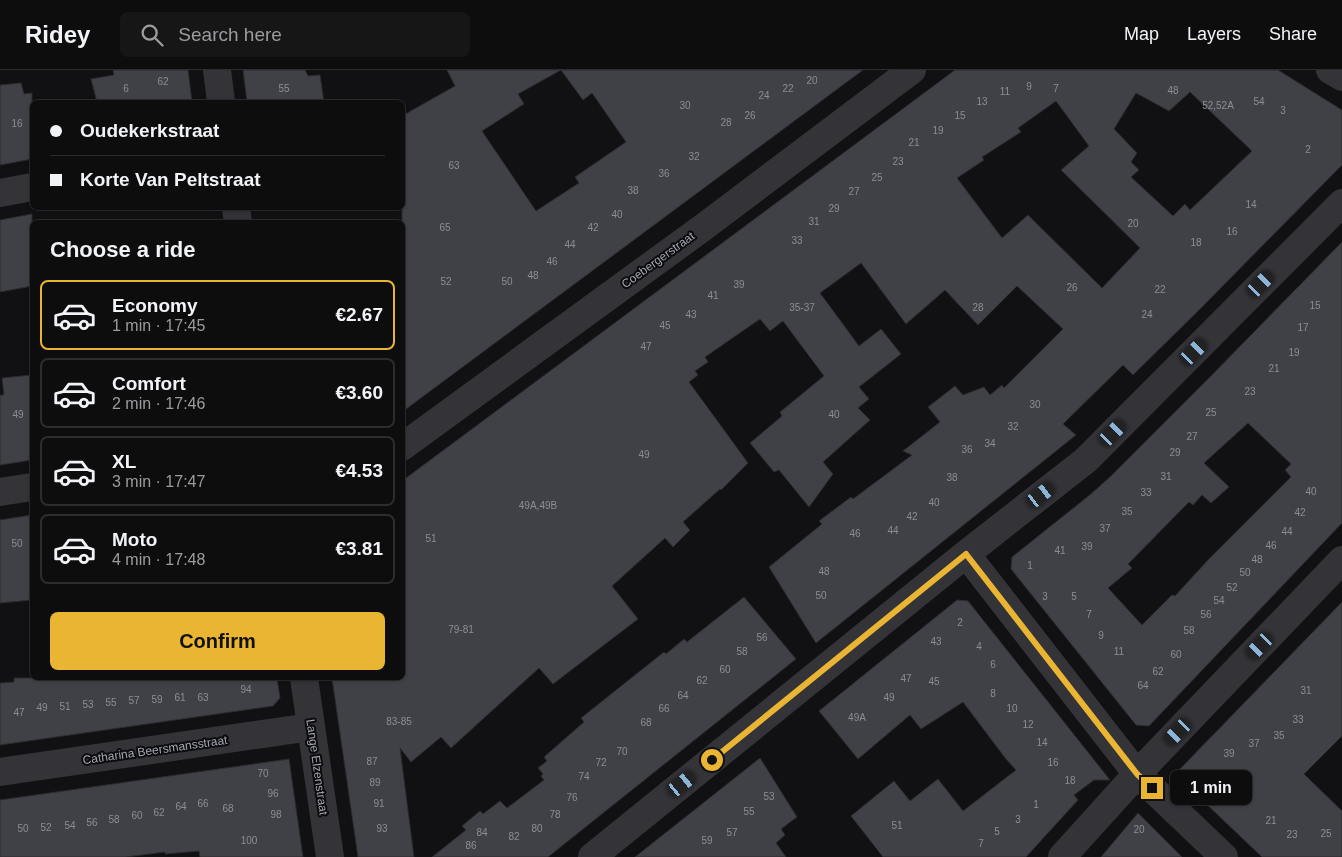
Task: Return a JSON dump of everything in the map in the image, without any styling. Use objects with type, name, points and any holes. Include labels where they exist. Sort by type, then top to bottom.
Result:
[{"type":"street","points":[[217,70],[221,100]]},
{"type":"street","name":"Coebergerstraat","points":[[405,445],[705,226],[912,70]]},
{"type":"street","points":[[1330,70],[1342,77]]},
{"type":"street","points":[[0,193],[30,187]]},
{"type":"street","points":[[592,857],[966,554],[1086,460],[1342,203]]},
{"type":"street","points":[[0,492],[30,487]]},
{"type":"street","points":[[966,554],[1137,774],[1224,857]]},
{"type":"street","points":[[1062,857],[1137,774],[1342,560]]},
{"type":"street","name":"Lange Elzenstraat","points":[[304,680],[330,857]]},
{"type":"street","name":"Catharina Beersmansstraat","points":[[0,772],[311,727]]},
{"type":"building","points":[[113,70],[188,70],[192,100],[96,100],[91,79],[114,75]]},
{"type":"building","points":[[243,70],[305,70],[308,76],[320,75],[324,100],[247,100]]},
{"type":"building","points":[[447,70],[561,70],[863,70],[405,410],[405,220],[402,220],[402,210],[405,210],[405,114],[455,86]],"holes":[[[561,70],[583,100],[592,93],[626,142],[575,177],[579,183],[536,211],[482,131],[524,104],[518,94]]]},
{"type":"building","points":[[955,70],[1278,70],[1342,110],[1342,165],[1133,375],[1123,365],[1063,424],[1076,435],[816,643],[769,567],[822,524],[819,521],[851,497],[853,499],[912,455],[903,451],[940,422],[928,407],[955,386],[963,395],[984,387],[990,395],[1002,385],[1004,388],[1063,329],[1017,286],[978,325],[945,290],[906,324],[861,263],[820,293],[859,346],[881,329],[901,354],[859,387],[869,399],[858,408],[870,420],[823,462],[833,474],[809,507],[779,470],[774,472],[750,443],[782,416],[780,412],[824,376],[783,321],[770,331],[760,319],[705,357],[708,362],[695,371],[698,375],[689,382],[748,463],[721,490],[683,522],[690,530],[673,547],[665,538],[612,586],[638,619],[553,684],[539,668],[451,748],[441,737],[411,762],[400,748],[414,857],[358,857],[332,680],[405,680],[405,479]],"holes":[[[1190,92],[1252,151],[1190,210],[1185,204],[1173,216],[1131,177],[1139,170],[1131,162],[1137,153],[1114,129],[1136,93],[1169,111]],[[1056,101],[1089,146],[1061,170],[1140,248],[1102,288],[1028,215],[1002,238],[957,178],[984,160],[982,157],[1021,132],[1018,128]]]},
{"type":"building","points":[[21,83],[24,94],[32,93],[32,100],[30,100],[30,159],[0,165],[0,85]]},
{"type":"building","points":[[32,214],[32,220],[30,220],[30,286],[0,292],[0,220]]},
{"type":"building","points":[[1342,242],[1342,523],[1149,726],[1136,725],[1011,569],[1012,557],[1111,476]],"holes":[[[1248,423],[1291,464],[1285,470],[1291,477],[1175,596],[1172,595],[1142,625],[1108,588],[1132,568],[1128,564],[1189,502],[1193,505],[1202,495],[1211,503],[1229,487],[1204,463]]]},
{"type":"building","points":[[30,375],[30,460],[0,465],[0,395],[4,395],[2,378]]},
{"type":"building","points":[[30,515],[30,600],[0,603],[0,520]]},
{"type":"building","points":[[744,597],[796,659],[548,857],[432,857],[466,830],[462,826],[480,811],[483,814],[500,801],[507,808],[544,780],[541,776],[543,774],[538,768],[547,761],[544,757],[584,722],[581,718],[664,652],[666,654],[684,639],[687,642]]},
{"type":"building","points":[[957,600],[968,601],[1110,780],[1094,780],[1074,795],[1078,800],[1026,857],[883,857],[851,816],[894,781],[910,801],[938,779],[963,811],[1016,770],[963,702],[921,729],[910,715],[858,759],[819,711]]},
{"type":"building","points":[[1342,602],[1342,736],[1304,774],[1342,811],[1342,857],[1262,857],[1180,779],[1180,769]]},
{"type":"building","points":[[14,678],[30,678],[30,680],[277,680],[280,698],[273,706],[0,745],[0,683],[14,682]]},
{"type":"building","points":[[760,758],[797,817],[781,829],[785,835],[776,843],[786,857],[635,857]]},
{"type":"building","points":[[289,759],[303,857],[200,857],[199,851],[165,854],[165,852],[126,857],[0,857],[0,800]]},
{"type":"building","points":[[1138,813],[1182,857],[1101,857]]},
{"type":"route","points":[[712,760],[966,554],[1137,774],[1152,788]]}]
